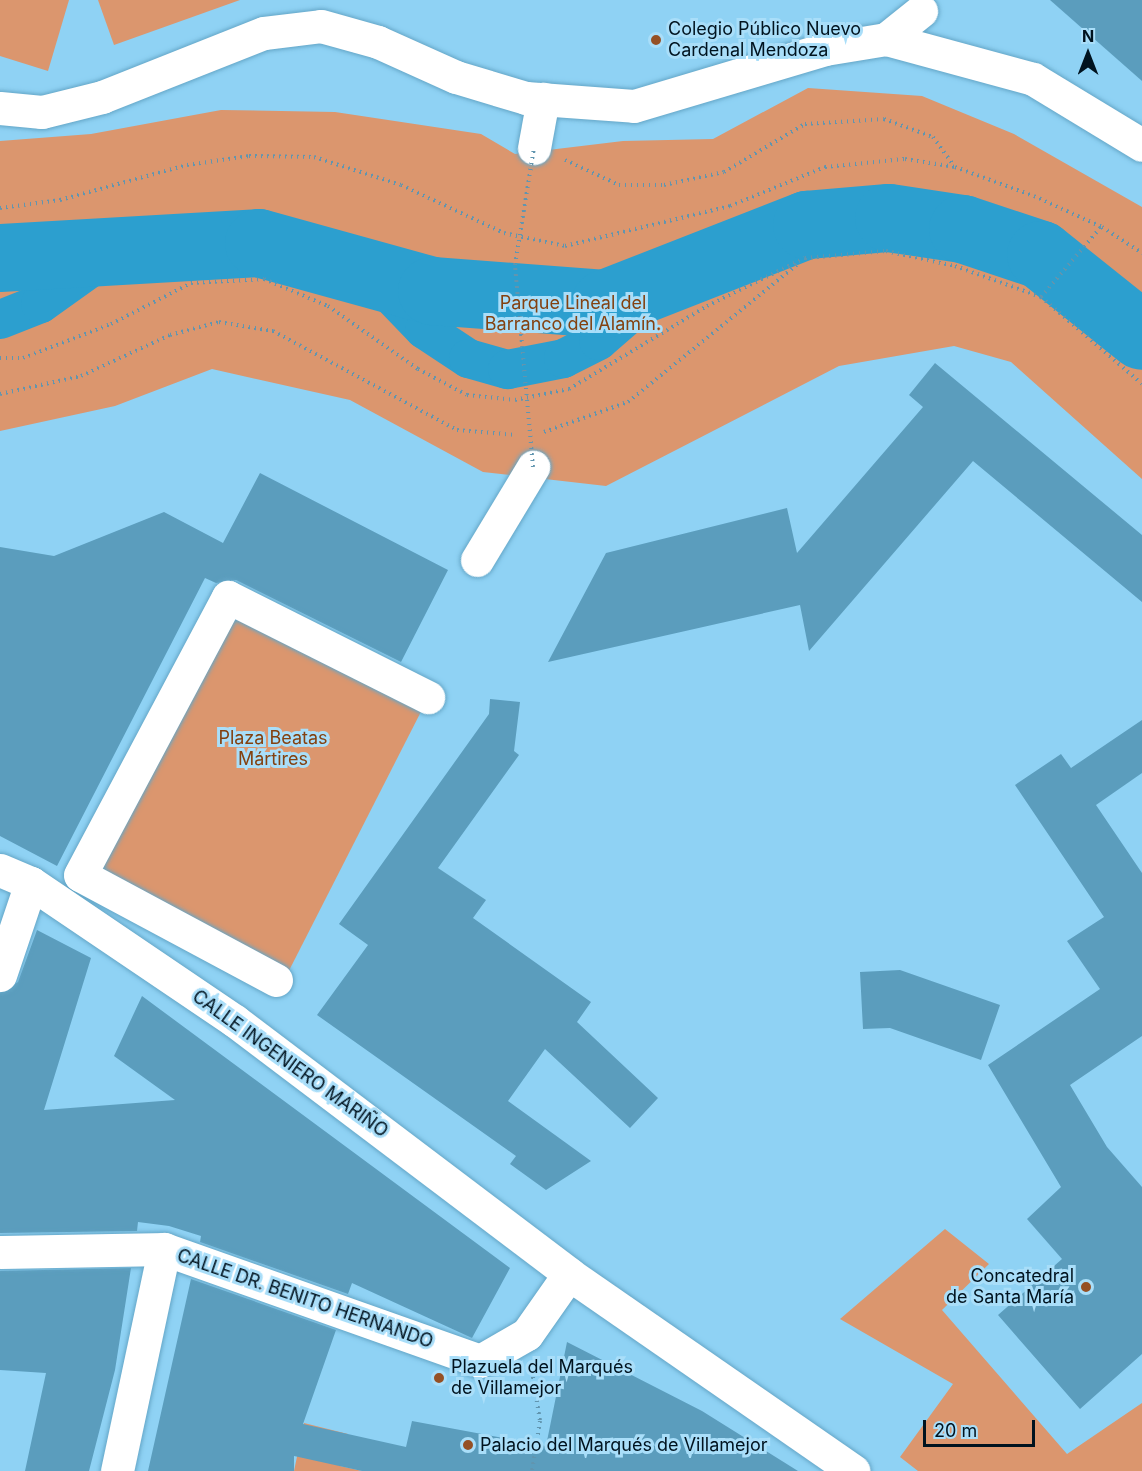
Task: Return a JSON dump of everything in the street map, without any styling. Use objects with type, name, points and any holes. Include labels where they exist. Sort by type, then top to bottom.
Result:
[{"type":"street","points":[[886,39],[921,11]]},
{"type":"street","points":[[0,108],[42,112],[102,98],[264,33],[321,26],[378,42],[456,78],[543,99],[634,106],[825,49],[886,39],[1033,79],[1142,145]]},
{"type":"street","points":[[535,141],[543,99]]},
{"type":"street","points":[[477,560],[533,467]]},
{"type":"street","points":[[276,980],[80,875],[228,597],[428,697]]},
{"type":"street","name":"CALLE INGENIERO MARIÑO","points":[[0,870],[30,883],[235,1021],[569,1274],[855,1471]]},
{"type":"street","points":[[71,910],[90,880]]},
{"type":"street","points":[[0,975],[30,883]]},
{"type":"street","points":[[117,1471],[164,1249]]},
{"type":"street","name":"CALLE DR. BENITO HERNANDO","points":[[0,1252],[164,1249],[480,1361],[527,1334],[569,1274]]},
{"type":"path","points":[[533,467],[514,265],[535,141],[573,167],[619,185],[664,185],[724,172],[805,124],[884,119],[933,137],[955,167]]},
{"type":"path","points":[[0,208],[60,200],[187,165],[249,156],[314,157],[402,185],[504,233],[565,246],[730,206],[825,167],[905,159],[955,167],[1102,227],[1142,253]]},
{"type":"path","points":[[1041,297],[1102,227]]},
{"type":"path","points":[[0,358],[23,358],[89,332],[191,283],[264,279],[328,306],[418,369],[467,395],[514,400],[569,389],[707,306],[805,258],[886,251],[955,266],[1041,297],[1142,384]]},
{"type":"path","points":[[0,394],[81,375],[170,335],[219,322],[273,331],[457,430],[497,436],[536,435],[628,402],[805,258]]},
{"type":"path","points":[[527,1334],[540,1421],[532,1471]]},
{"type":"green space","points":[[0,0],[69,0],[48,71],[0,56]]},
{"type":"green space","points":[[98,0],[240,0],[114,45]]},
{"type":"green space","name":"Parque Lineal del Barranco del Alamín.","points":[[808,88],[922,96],[1014,134],[1142,207],[1142,479],[1011,362],[954,346],[839,366],[606,486],[483,472],[350,400],[212,369],[115,406],[0,431],[0,141],[91,134],[221,110],[335,112],[481,134],[515,154],[623,141],[713,139]]},
{"type":"green space","name":"Plaza Beatas Mártires","points":[[228,597],[428,699],[285,979],[85,878]]},
{"type":"green space","points":[[945,1229],[989,1264],[942,1310],[1067,1454],[1142,1403],[1142,1471],[918,1471],[900,1457],[953,1384],[840,1319]]},
{"type":"green space","points":[[304,1423],[348,1434],[340,1466],[362,1471],[294,1471]]},
{"type":"building","points":[[1050,0],[1142,0],[1142,81]]},
{"type":"building","points":[[935,363],[1142,535],[1142,602],[973,461],[809,651],[800,605],[548,662],[606,553],[787,508],[797,553],[923,407],[909,395]]},
{"type":"building","points":[[260,473],[448,570],[401,662],[236,580],[216,583],[205,578],[57,866],[0,836],[0,547],[54,556],[164,512],[223,543]]},
{"type":"building","points":[[490,699],[520,702],[514,751],[519,755],[438,868],[486,900],[473,918],[591,1002],[577,1022],[658,1098],[630,1128],[545,1049],[508,1101],[591,1161],[546,1190],[510,1164],[516,1156],[317,1015],[368,945],[339,924],[489,714]]},
{"type":"building","points":[[1142,720],[1142,773],[1096,805],[1142,873],[1142,1036],[1070,1085],[1107,1147],[1142,1187],[1142,1354],[1080,1409],[998,1315],[1062,1259],[1027,1219],[1061,1187],[988,1065],[1100,989],[1067,941],[1104,917],[1015,785],[1061,754],[1071,768]]},
{"type":"building","points":[[37,930],[91,958],[44,1110],[175,1100],[114,1056],[142,996],[510,1268],[472,1338],[352,1283],[348,1294],[200,1242],[201,1236],[169,1226],[138,1222],[137,1231],[0,1233],[0,993],[18,982]]},
{"type":"building","points":[[900,970],[1000,1005],[981,1060],[890,1028],[863,1029],[860,972]]},
{"type":"building","points":[[131,1268],[115,1370],[89,1471],[25,1471],[46,1373],[0,1370],[0,1271]]},
{"type":"building","points":[[191,1279],[336,1330],[303,1424],[406,1447],[412,1421],[546,1446],[567,1342],[702,1411],[798,1471],[362,1471],[294,1456],[294,1471],[148,1471]]},
{"type":"waterway","points":[[0,258],[259,243],[432,291],[605,304],[807,225],[889,218],[963,229],[1041,255],[1142,336]]},
{"type":"waterway","points":[[0,319],[40,303],[110,253]]},
{"type":"waterway","points":[[371,274],[424,329],[468,358],[507,369],[563,358],[598,340],[666,281]]},
{"type":"place","name":"Colegio Público Nuevo Cardenal Mendoza","points":[[656,40]]},
{"type":"place","name":"Concatedral de Santa María","points":[[1086,1287]]},
{"type":"place","name":"Plazuela del Marqués de Villamejor","points":[[439,1378]]},
{"type":"place","name":"Palacio del Marqués de Villamejor","points":[[468,1445]]}]
